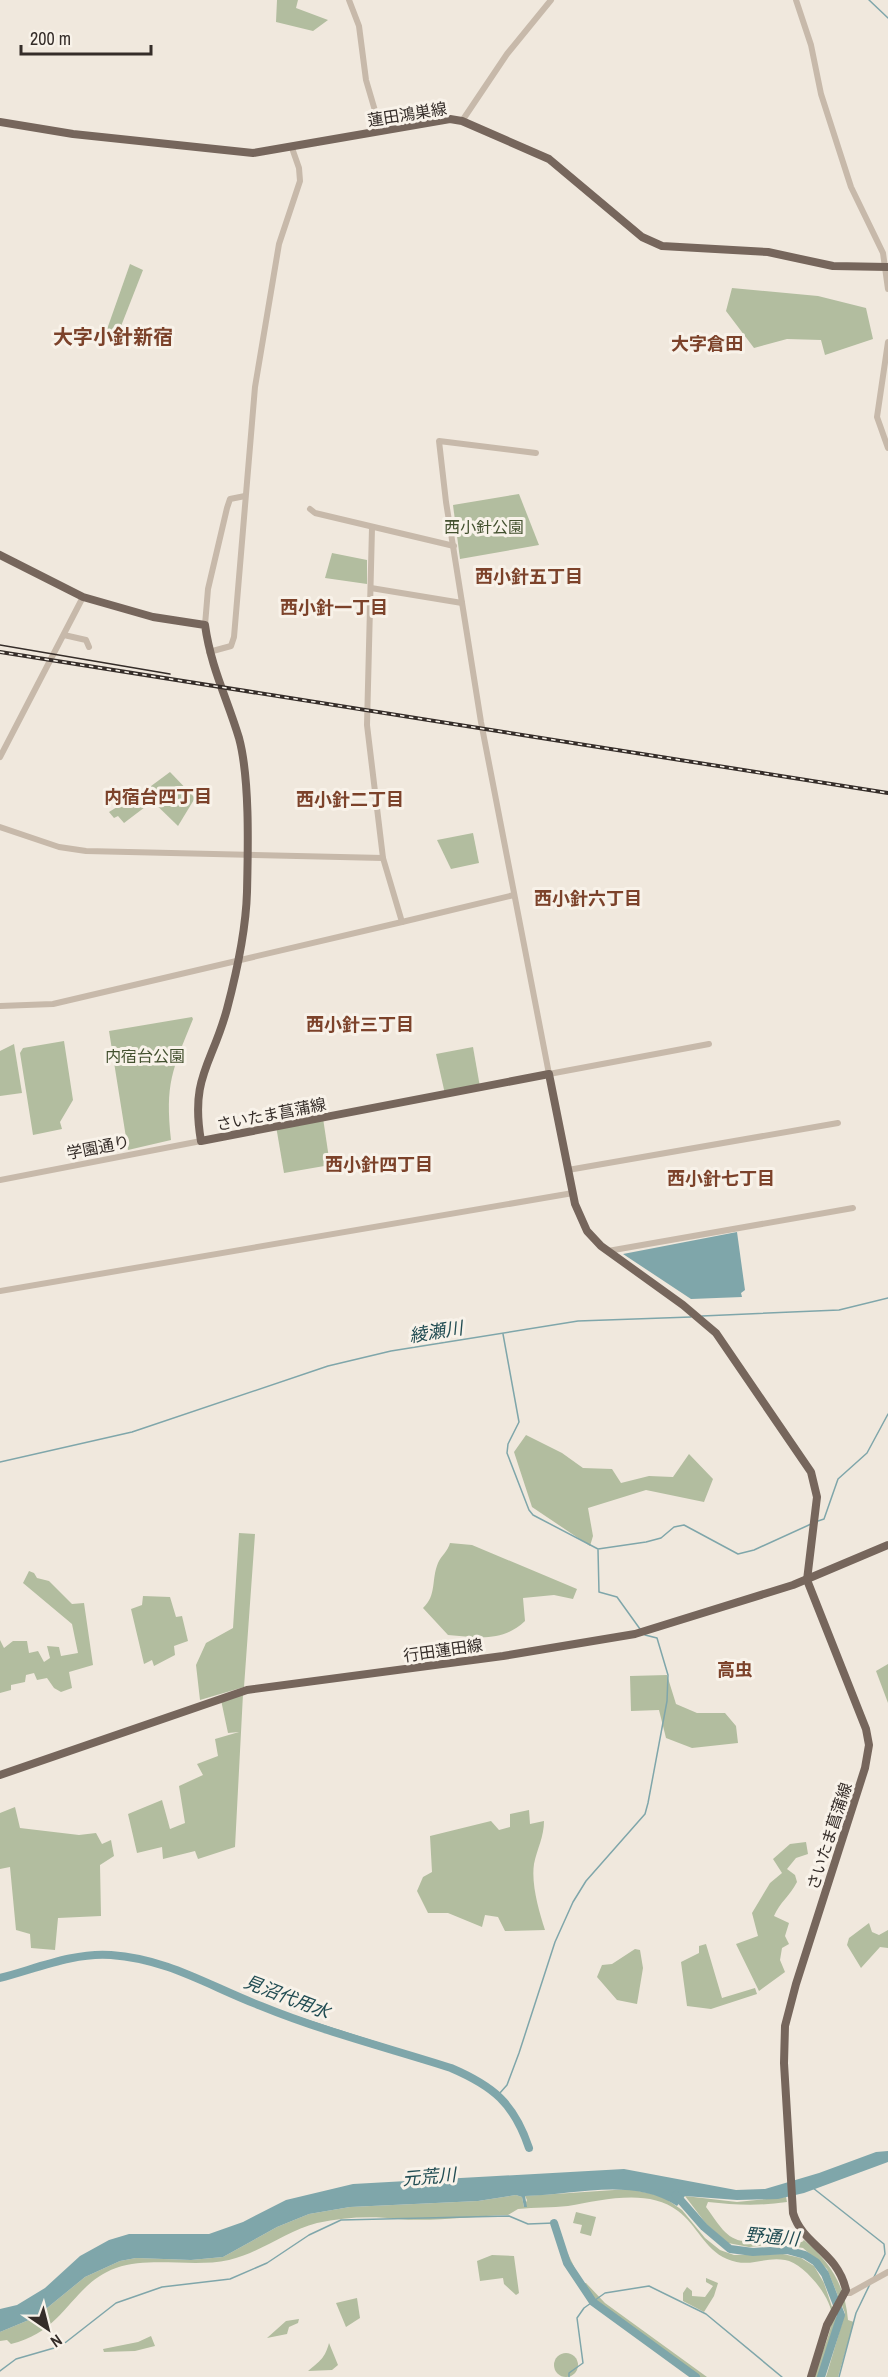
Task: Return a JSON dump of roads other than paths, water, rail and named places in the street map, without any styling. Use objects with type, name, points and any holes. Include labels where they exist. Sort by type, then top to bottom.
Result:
[{"type":"main road","name":"蓮田鴻巣線","points":[[0,122],[73,134],[237,153],[292,148],[450,119],[462,121],[549,159],[642,237],[662,246],[754,251],[833,266],[887,267]]},
{"type":"main road","points":[[0,555],[83,597],[153,617],[205,625]]},
{"type":"main road","name":"さいたま菖蒲線","points":[[205,625],[209,652],[238,738],[243,763],[247,855],[246,903],[226,1010],[198,1087],[201,1141],[549,1074]]},
{"type":"main road","points":[[549,1074],[573,1193],[584,1225],[608,1251]]},
{"type":"main road","name":"さいたま菖蒲線","points":[[608,1251],[703,1321],[730,1350],[812,1472],[817,1497],[807,1580],[866,1729],[869,1745],[865,1768],[788,2013],[784,2055],[791,2201],[799,2227],[833,2262],[842,2276],[844,2295]]},
{"type":"main road","name":"行田蓮田線","points":[[0,1775],[247,1689],[610,1640],[696,1616],[807,1580],[888,1545]]},
{"type":"main road","points":[[811,2377],[831,2317],[844,2295]]},
{"type":"street","points":[[349,0],[359,26],[366,80],[381,131]]},
{"type":"street","points":[[462,121],[507,54],[551,0]]},
{"type":"street","points":[[796,0],[811,45],[828,118],[854,197],[880,247],[887,267],[888,290]]},
{"type":"street","points":[[209,652],[231,646],[234,637],[255,387],[279,244],[300,181],[299,168],[292,148]]},
{"type":"street","points":[[888,342],[877,417],[888,448]]},
{"type":"street","points":[[536,453],[439,441],[441,470],[481,722],[549,1074],[709,1044]]},
{"type":"street","points":[[205,625],[208,589],[226,508],[230,498],[245,496]]},
{"type":"street","points":[[310,508],[315,513],[454,546]]},
{"type":"street","points":[[372,528],[367,725],[383,858],[402,922]]},
{"type":"street","points":[[371,588],[462,603]]},
{"type":"street","points":[[0,757],[83,597]]},
{"type":"street","points":[[64,635],[86,640],[89,647]]},
{"type":"street","points":[[0,827],[59,847],[86,851],[383,858]]},
{"type":"street","points":[[0,1006],[53,1004],[514,895]]},
{"type":"street","points":[[568,1170],[838,1123]]},
{"type":"street","name":"学園通り","points":[[0,1180],[201,1141]]},
{"type":"street","points":[[0,1292],[573,1193]]},
{"type":"street","points":[[608,1251],[853,1208]]},
{"type":"street","points":[[844,2295],[888,2272]]},
{"type":"water","points":[[737,1232],[745,1290],[741,1293],[742,1297],[691,1299],[623,1254]]},
{"type":"water","points":[[888,2151],[888,2162],[804,2193],[778,2199],[737,2200],[685,2196],[677,2206],[660,2197],[642,2192],[603,2190],[525,2196],[527,2207],[524,2207],[522,2197],[516,2195],[478,2201],[350,2207],[309,2214],[277,2227],[223,2257],[191,2260],[136,2258],[120,2261],[85,2277],[36,2317],[0,2332],[0,2309],[17,2305],[45,2288],[80,2256],[109,2240],[129,2234],[209,2234],[243,2222],[286,2200],[353,2184],[624,2169],[736,2190],[765,2189],[819,2173],[876,2152]]},
{"type":"waterway","points":[[869,0],[888,18]]},
{"type":"waterway","name":"綾瀬川","points":[[702,1316],[839,1310],[888,1298]]},
{"type":"waterway","name":"綾瀬川","points":[[0,1462],[132,1432],[328,1366],[391,1351],[578,1321],[691,1317]]},
{"type":"waterway","points":[[503,1334],[519,1422],[508,1444],[507,1453],[533,1515],[598,1549],[661,1538],[674,1527],[684,1525],[738,1554],[754,1550],[811,1524]]},
{"type":"waterway","points":[[818,1521],[824,1519],[838,1479],[867,1453],[888,1414]]},
{"type":"waterway","points":[[598,1550],[599,1592],[617,1597],[640,1629]]},
{"type":"waterway","points":[[499,2094],[507,2085],[555,1942],[573,1902],[586,1881],[645,1814],[667,1701],[668,1675],[657,1638],[645,1635]]},
{"type":"waterway","name":"見沼代用水","points":[[0,1978],[55,1962],[97,1955],[132,1958],[170,1968],[284,2015],[451,2068],[466,2075],[490,2089],[509,2108],[529,2148]]},
{"type":"waterway","name":"見沼代用水","points":[[261,2007],[451,2068],[466,2075],[490,2089],[509,2108],[529,2148]]},
{"type":"waterway","points":[[813,2188],[884,2244],[885,2254],[874,2277]]},
{"type":"waterway","name":"野通川","points":[[676,2195],[704,2227],[730,2249],[753,2252],[787,2250],[805,2255],[816,2262],[825,2274],[841,2315],[821,2377]]},
{"type":"waterway","points":[[0,2371],[16,2359],[61,2346],[116,2303],[162,2287],[230,2279],[267,2263],[309,2235],[341,2220],[509,2216],[528,2224],[554,2223]]},
{"type":"waterway","name":"見沼代用水","points":[[554,2223],[567,2263],[593,2302],[696,2377]]},
{"type":"waterway","points":[[839,2377],[856,2313],[870,2284]]},
{"type":"waterway","points":[[569,2377],[569,2373],[583,2363],[577,2318],[584,2308],[605,2293],[649,2286],[706,2314],[782,2377]]},
{"type":"tram line","points":[[0,645],[170,674]]},
{"type":"railway","points":[[0,652],[888,793]]},
{"type":"district","name":"大字小針新宿","points":[[113,337]]},
{"type":"district","name":"大字倉田","points":[[707,344]]},
{"type":"district","name":"西小針五丁目","points":[[529,577]]},
{"type":"district","name":"西小針一丁目","points":[[334,608]]},
{"type":"district","name":"内宿台四丁目","points":[[158,797]]},
{"type":"district","name":"西小針二丁目","points":[[350,800]]},
{"type":"district","name":"西小針六丁目","points":[[588,899]]},
{"type":"district","name":"西小針三丁目","points":[[360,1025]]},
{"type":"district","name":"西小針四丁目","points":[[379,1165]]},
{"type":"district","name":"西小針七丁目","points":[[721,1179]]},
{"type":"district","name":"高虫","points":[[735,1670]]},
{"type":"park label","name":"西小針公園","points":[[484,527]]},
{"type":"park label","name":"内宿台公園","points":[[145,1056]]},
{"type":"water label","name":"元荒川","points":[[429,2177]]}]
